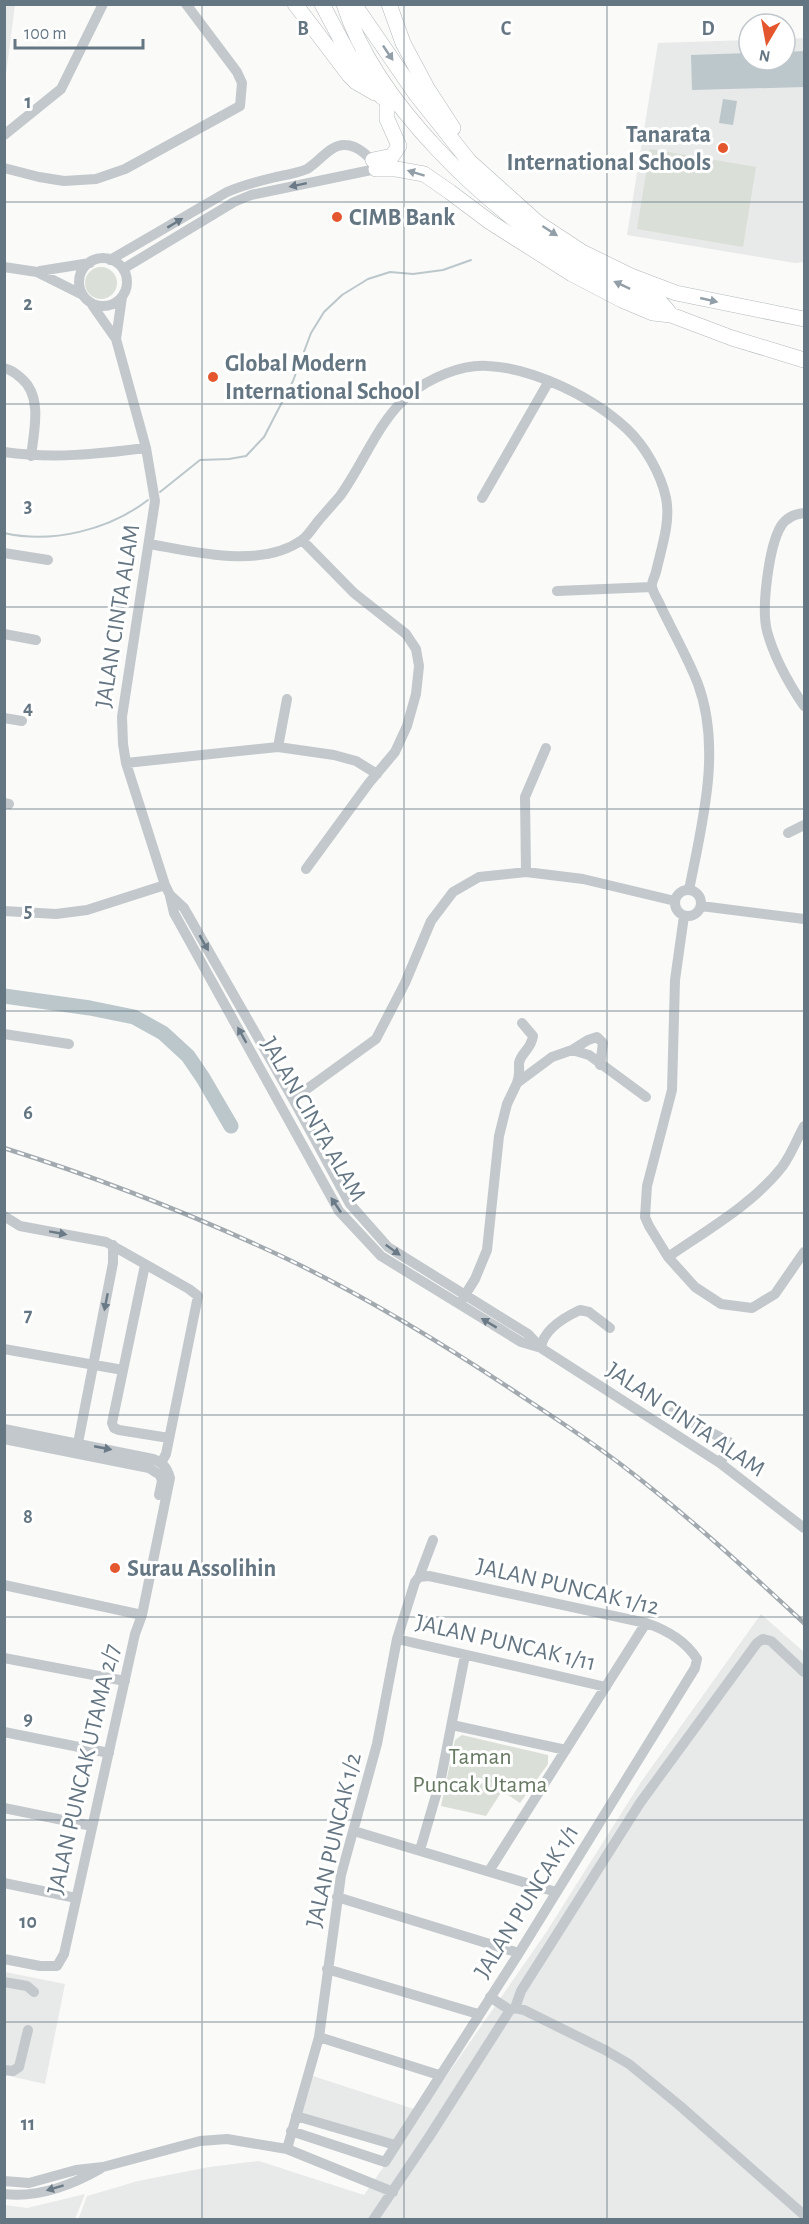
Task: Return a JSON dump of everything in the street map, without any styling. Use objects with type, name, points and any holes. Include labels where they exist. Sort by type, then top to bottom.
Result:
[{"type":"highway","points":[[295,4],[356,82],[384,100],[387,119],[399,146],[397,152],[392,156],[375,165]]},
{"type":"highway","points":[[322,4],[349,55],[434,161],[459,187],[524,242]]},
{"type":"highway","points":[[344,4],[349,22],[381,80],[430,141],[462,175],[532,234],[578,264],[658,301],[671,315]]},
{"type":"highway","points":[[354,4],[445,132],[469,161],[538,223],[582,252],[631,276],[676,293],[804,319]]},
{"type":"highway","points":[[389,4],[402,44],[427,88],[453,128],[505,194]]},
{"type":"highway","points":[[375,165],[424,174],[490,222],[572,274],[622,300],[653,313],[671,315],[732,338],[804,360]]},
{"type":"street","points":[[4,135],[61,88],[103,4]]},
{"type":"street","points":[[4,168],[64,181],[96,179],[125,169],[240,106],[242,83],[237,72],[186,4]]},
{"type":"street","points":[[111,260],[227,192],[247,183],[303,171],[335,147],[343,144],[358,150],[375,165],[355,173],[251,195],[210,215],[123,269]]},
{"type":"street","points":[[355,173],[359,160],[358,150]]},
{"type":"street","points":[[100,259],[111,260],[123,269],[127,283],[122,297],[110,305],[100,306],[87,298],[80,283],[80,277],[90,263],[100,259]]},
{"type":"street","name":"JALAN CINTA ALAM","points":[[4,267],[37,272],[90,263]]},
{"type":"street","name":"JALAN CINTA ALAM","points":[[37,272],[87,298],[116,339],[146,448],[155,501],[122,717],[123,744],[126,763],[174,913],[339,1210],[381,1256],[528,1334],[541,1348],[720,1463],[804,1528]]},
{"type":"street","name":"JALAN CINTA ALAM","points":[[116,339],[122,297]]},
{"type":"street","points":[[150,544],[203,554],[250,557],[282,549],[302,540],[340,495],[390,414],[410,394],[431,380],[458,370],[486,365],[521,370],[549,381],[607,413],[628,430],[647,455],[660,478],[667,500],[666,525],[652,587],[697,682],[706,710],[709,762],[700,833],[689,890]]},
{"type":"street","points":[[4,368],[11,369],[29,384],[36,409],[31,456]]},
{"type":"street","points":[[482,498],[549,381]]},
{"type":"street","points":[[4,452],[31,456],[81,456],[146,448]]},
{"type":"street","points":[[804,513],[790,517],[782,524],[776,537],[764,604],[767,630],[780,663],[804,706]]},
{"type":"street","points":[[302,540],[354,593],[406,634],[416,649],[419,666],[416,694],[407,726],[395,753],[306,869]]},
{"type":"street","points":[[4,553],[48,560]]},
{"type":"street","points":[[557,591],[652,587]]},
{"type":"street","points":[[4,634],[36,640]]},
{"type":"street","points":[[278,747],[287,699]]},
{"type":"street","points":[[4,718],[22,721]]},
{"type":"street","points":[[126,763],[278,747],[334,755],[356,761],[377,774]]},
{"type":"street","points":[[526,872],[525,797],[546,748]]},
{"type":"street","points":[[788,833],[804,825]]},
{"type":"street","points":[[293,1099],[376,1039],[405,983],[431,921],[453,892],[479,877],[526,872],[583,879],[675,901]]},
{"type":"street","points":[[4,911],[56,914],[87,910],[165,885]]},
{"type":"street","points":[[689,890],[698,893],[702,902],[693,916],[684,916],[678,912],[675,901],[681,891],[689,890]]},
{"type":"street","name":"JALAN CINTA ALAM","points":[[170,895],[184,908],[293,1099],[344,1196],[379,1238],[462,1300]]},
{"type":"street","points":[[701,906],[804,920]]},
{"type":"street","points":[[684,916],[675,980],[672,1090],[647,1186],[644,1206],[649,1226],[668,1257],[695,1287],[721,1304],[752,1308],[775,1294],[804,1252]]},
{"type":"street","points":[[462,1300],[476,1279],[487,1250],[499,1136],[507,1104],[521,1072],[519,1063],[532,1045],[533,1036],[522,1023]]},
{"type":"street","points":[[4,1034],[69,1044]]},
{"type":"street","points":[[517,1083],[552,1057],[597,1037],[603,1043],[600,1065]]},
{"type":"street","points":[[572,1050],[589,1055],[646,1097]]},
{"type":"street","points":[[668,1257],[729,1215],[759,1191],[783,1166],[804,1126]]},
{"type":"street","points":[[4,1216],[20,1226],[99,1240],[113,1245],[198,1296],[169,1438],[161,1463]]},
{"type":"street","points":[[86,1455],[78,1443],[113,1263],[113,1245]]},
{"type":"street","points":[[145,1264],[113,1417],[114,1428],[169,1438]]},
{"type":"street","points":[[541,1348],[548,1332],[580,1310],[589,1312],[610,1328]]},
{"type":"street","points":[[4,1349],[123,1370]]},
{"type":"street","points":[[673,1412],[729,1442],[729,1447],[720,1463]]},
{"type":"street","points":[[4,1429],[153,1459],[168,1469],[170,1478],[138,1614]]},
{"type":"street","points":[[4,1439],[149,1468],[160,1475],[162,1481],[138,1614]]},
{"type":"street","points":[[62,1451],[78,1443]]},
{"type":"street","name":"JALAN PUNCAK 1/2","points":[[287,2149],[319,2037],[337,1897],[376,1744],[397,1639],[415,1582],[433,1540]]},
{"type":"street","name":"JALAN PUNCAK 1/12","points":[[419,1577],[429,1576],[646,1623],[668,1630],[691,1650],[697,1659]]},
{"type":"street","points":[[4,1585],[138,1614]]},
{"type":"street","name":"JALAN PUNCAK UTAMA 2/7","points":[[4,1959],[40,1966],[57,1966],[64,1954],[138,1614]]},
{"type":"street","points":[[489,1871],[646,1623]]},
{"type":"street","name":"JALAN PUNCAK 1/11","points":[[397,1639],[606,1687]]},
{"type":"street","points":[[373,2220],[512,2009],[520,1991],[640,1803],[757,1643],[763,1639],[771,1641],[804,1672]]},
{"type":"street","points":[[420,1850],[441,1778],[465,1655]]},
{"type":"street","points":[[4,1658],[125,1681]]},
{"type":"street","name":"JALAN PUNCAK 1/1","points":[[291,2131],[385,2162],[651,1741],[695,1668],[697,1659]]},
{"type":"street","points":[[452,1725],[566,1750]]},
{"type":"street","points":[[4,1732],[109,1753]]},
{"type":"street","points":[[4,1808],[92,1826]]},
{"type":"street","points":[[354,1831],[556,1892]]},
{"type":"street","points":[[4,1883],[76,1898]]},
{"type":"street","points":[[337,1897],[519,1953]]},
{"type":"street","points":[[327,1969],[478,2014]]},
{"type":"street","points":[[4,1982],[27,1986],[34,1992]]},
{"type":"street","points":[[490,1997],[512,2009],[524,2010],[628,2064],[680,2105],[804,2215]]},
{"type":"street","points":[[4,2070],[13,2071],[19,2067],[28,2030]]},
{"type":"street","points":[[319,2037],[439,2075]]},
{"type":"street","points":[[296,2115],[395,2145]]},
{"type":"street","points":[[4,2181],[29,2183],[76,2170],[103,2167],[200,2141],[227,2139],[287,2149],[393,2192]]},
{"type":"street","points":[[4,2194],[28,2196],[80,2180],[103,2167]]},
{"type":"shaded area","points":[[4,5],[15,5],[5,82]]},
{"type":"shaded area","name":"Tanarata International Schools","points":[[797,38],[804,38],[804,262],[795,263],[627,235],[658,43],[737,40],[737,72],[797,72]]},
{"type":"shaded area","points":[[797,51],[804,51],[804,87],[692,90],[691,55],[737,53],[737,72],[797,72]]},
{"type":"shaded area","points":[[723,99],[737,101],[733,125],[719,123]]},
{"type":"shaded area","points":[[761,1614],[804,1652],[804,2219],[78,2220],[87,2196],[138,2181],[209,2167],[259,2161],[364,2195],[547,1931],[641,1782]]},
{"type":"shaded area","points":[[5,1972],[65,1984],[45,2084],[5,2075]]},
{"type":"shaded area","points":[[310,2075],[414,2109],[394,2142],[300,2113]]},
{"type":"shaded area","points":[[85,2194],[75,2219],[5,2219],[5,2205],[27,2208]]},
{"type":"green space","points":[[650,149],[756,167],[743,247],[637,229]]},
{"type":"green space","points":[[101,267],[113,271],[117,283],[113,295],[101,299],[89,295],[85,283],[89,271]]},
{"type":"green space","name":"Taman Puncak Utama","points":[[462,1735],[548,1755],[548,1764],[520,1803],[502,1791],[486,1816],[441,1806],[455,1740]]},
{"type":"waterway","points":[[160,492],[200,460],[246,456],[264,437],[293,381],[311,333],[324,312],[342,295],[368,279],[390,272],[413,274],[443,270],[471,260]]},
{"type":"waterway","points":[[4,533],[41,537],[79,532],[116,519],[148,500]]},
{"type":"waterway","points":[[4,996],[90,1008],[134,1017],[163,1033],[188,1056],[231,1126]]},
{"type":"railway","points":[[4,1148],[110,1184],[213,1226],[345,1288],[408,1324],[499,1381],[623,1466],[738,1562],[804,1623]]},
{"type":"place","name":"Tanarata International Schools","points":[[723,148]]},
{"type":"place","name":"CIMB Bank","points":[[337,217]]},
{"type":"place","name":"Global Modern International School","points":[[213,377]]},
{"type":"place","name":"Surau Assolihin","points":[[115,1568]]}]
